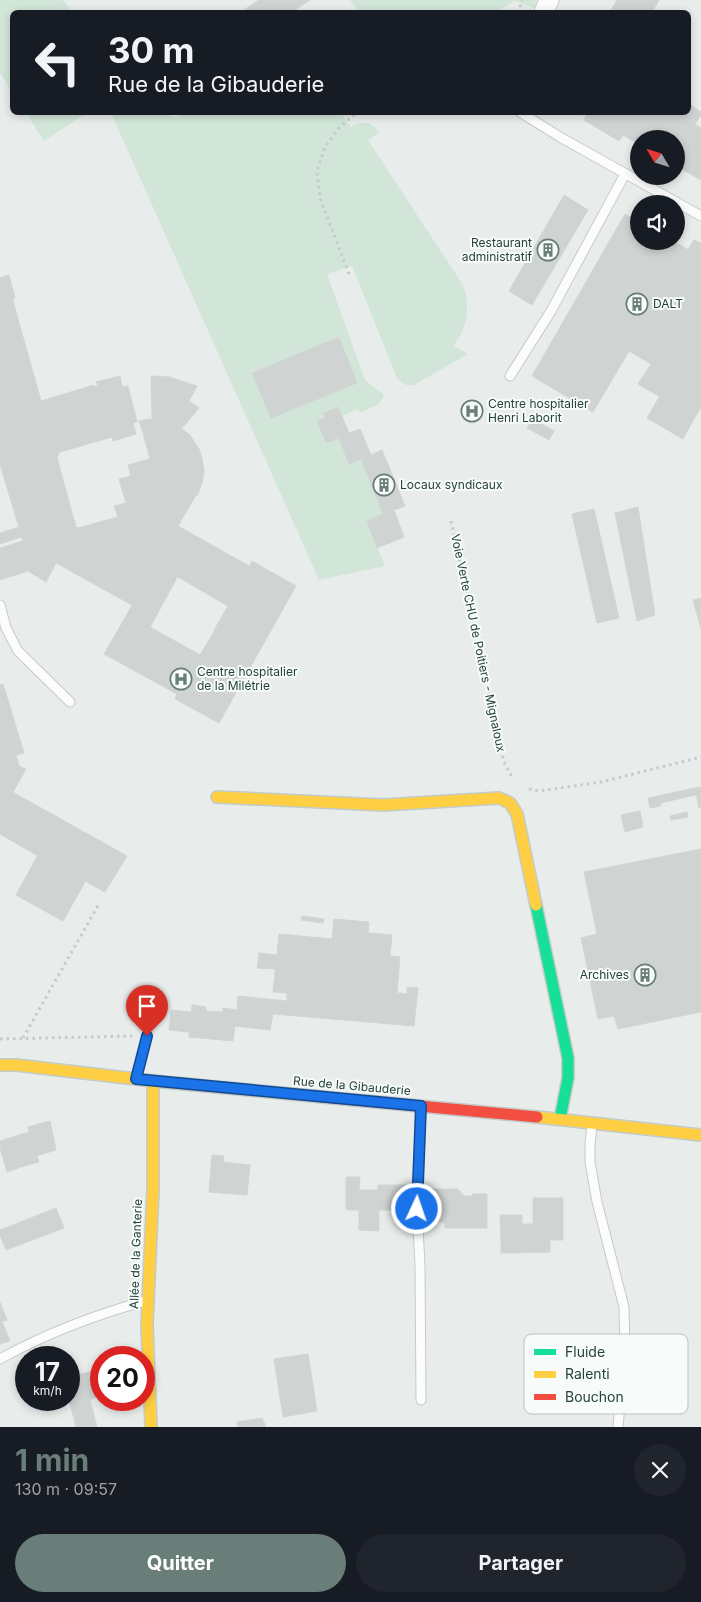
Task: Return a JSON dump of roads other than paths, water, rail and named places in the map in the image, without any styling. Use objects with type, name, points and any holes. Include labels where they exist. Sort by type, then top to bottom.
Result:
[{"type":"street","points":[[217,797],[383,805],[498,798],[510,803],[517,814],[568,1058],[568,1078],[560,1119]]},
{"type":"street","name":"Rue de la Gibauderie","points":[[0,1065],[16,1065],[153,1081],[592,1122],[701,1135]]},
{"type":"street","name":"Allée de la Ganterie","points":[[151,1427],[147,1324],[152,1190],[153,1081]]},
{"type":"lane","points":[[525,115],[701,216]]},
{"type":"lane","points":[[510,376],[551,311],[625,174]]},
{"type":"lane","points":[[0,605],[6,628],[18,651],[70,702]]},
{"type":"lane","points":[[136,1079],[147,1036]]},
{"type":"lane","points":[[421,1106],[417,1209],[420,1265],[421,1400]]},
{"type":"lane","points":[[592,1122],[590,1162],[597,1202],[624,1307],[625,1334]]},
{"type":"lane","points":[[0,1359],[54,1333],[119,1308],[148,1300]]},
{"type":"lane","points":[[618,1427],[619,1414]]},
{"type":"place","name":"Restaurant administratif","points":[[548,250]]},
{"type":"place","name":"DALT","points":[[637,304]]},
{"type":"place","name":"Centre hospitalier Henri Laborit","points":[[472,411]]},
{"type":"place","name":"Locaux syndicaux","points":[[384,485]]},
{"type":"place","name":"Centre hospitalier de la Milétrie","points":[[181,679]]},
{"type":"place","name":"Archives","points":[[645,975]]}]
